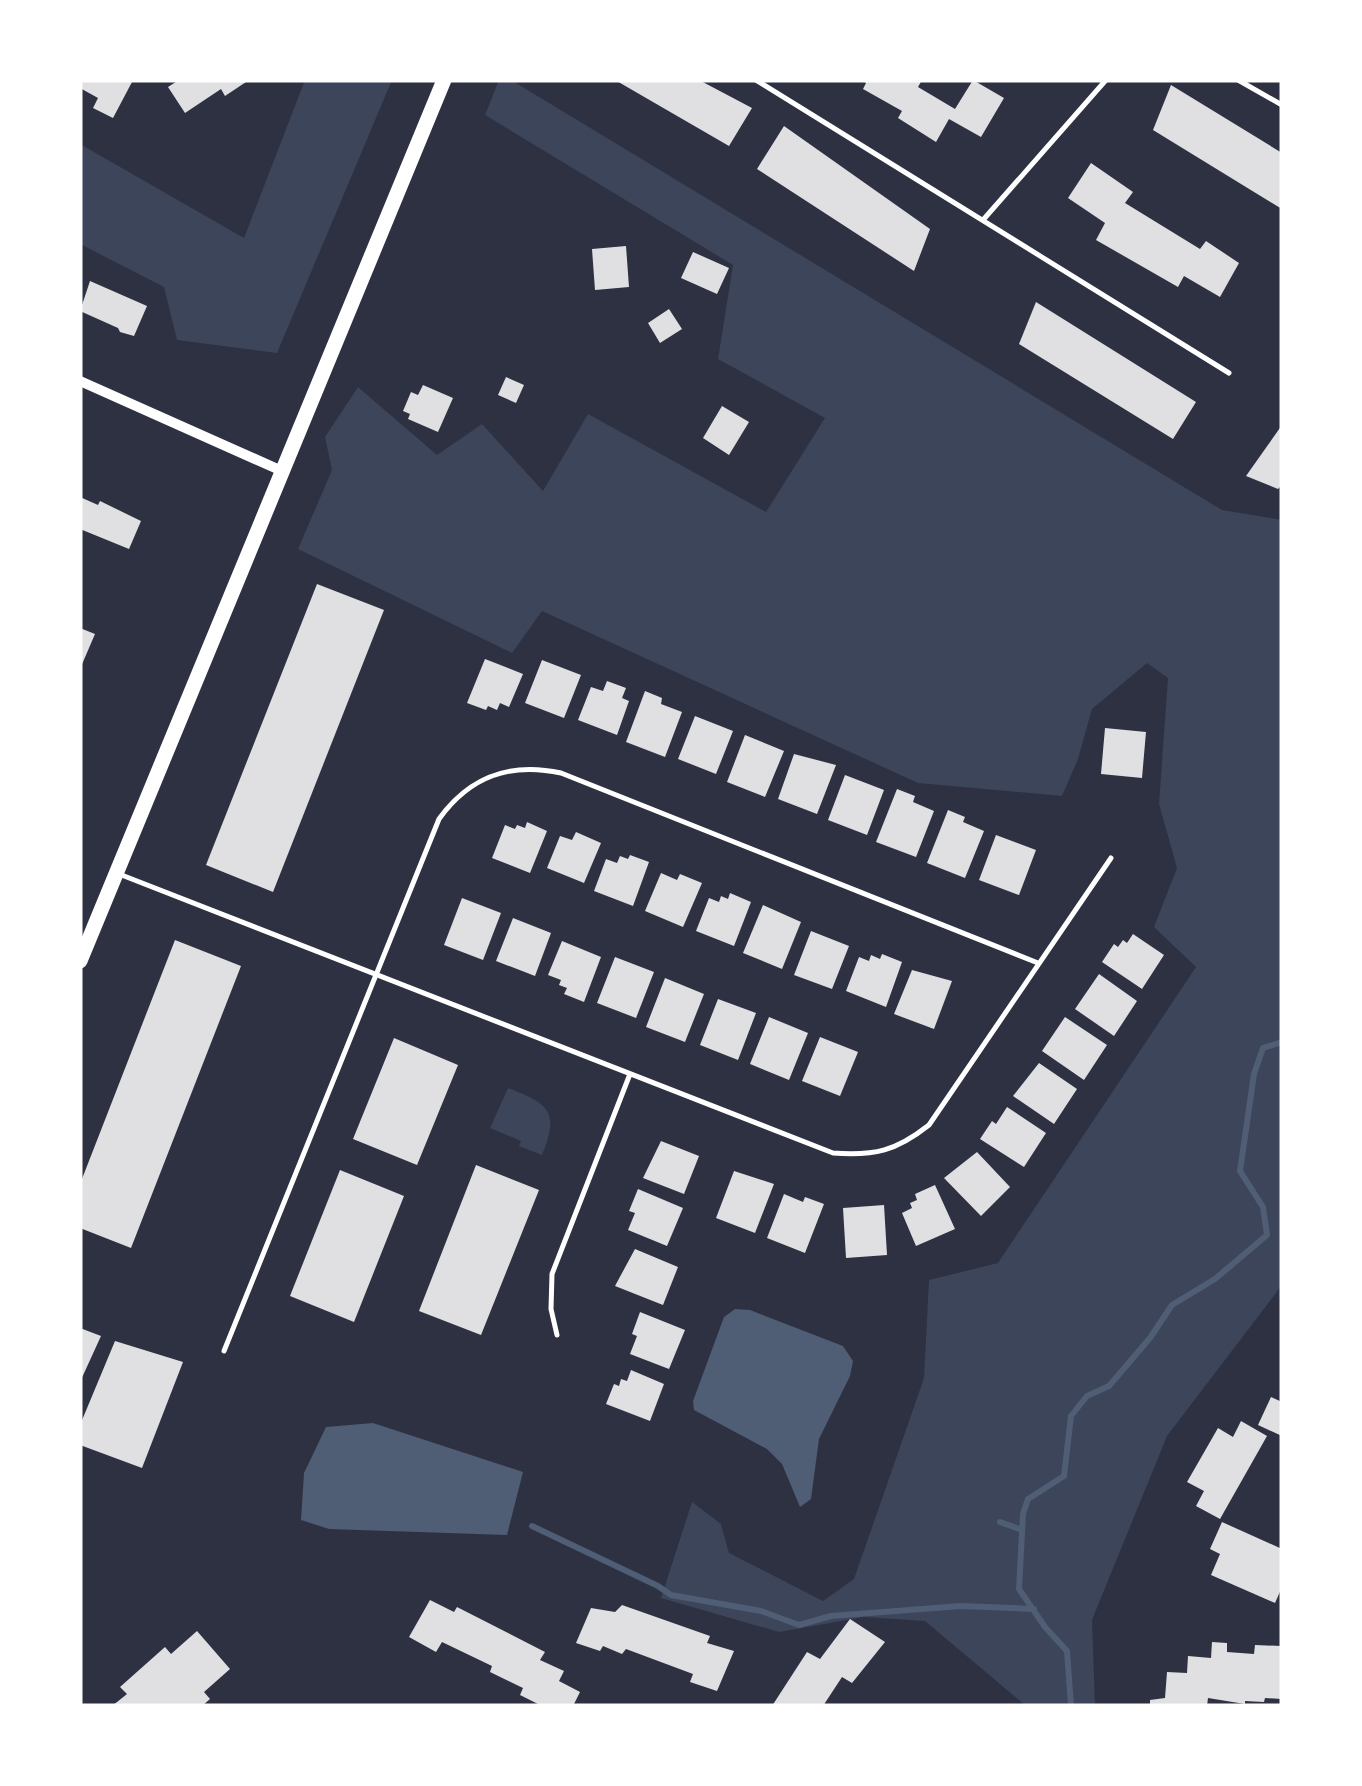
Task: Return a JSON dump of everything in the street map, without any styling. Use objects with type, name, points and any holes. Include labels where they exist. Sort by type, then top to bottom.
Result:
[{"type":"main road","points":[[80,962],[444,80]]},
{"type":"street","points":[[80,381],[282,472]]},
{"type":"lane","points":[[756,80],[1230,373]]},
{"type":"lane","points":[[983,220],[1106,80]]},
{"type":"lane","points":[[1238,80],[1282,105]]},
{"type":"lane","points":[[224,1351],[439,818],[452,800],[490,774],[538,768],[562,773],[1038,963]]},
{"type":"lane","points":[[117,873],[833,1153],[866,1155],[908,1142],[929,1125],[1111,858]]},
{"type":"lane","points":[[558,1335],[551,1309],[552,1274],[630,1074]]},
{"type":"shaded area","points":[[305,80],[392,80],[277,353],[177,340],[164,287],[80,244],[80,144],[244,238]]},
{"type":"shaded area","points":[[499,80],[517,80],[516,83],[1222,510],[1282,520],[1282,1285],[1167,1436],[1092,1620],[1095,1706],[1026,1706],[925,1621],[864,1617],[779,1632],[661,1598],[692,1502],[721,1524],[729,1553],[823,1601],[854,1579],[924,1378],[929,1280],[998,1263],[1196,967],[1154,927],[1177,868],[1159,804],[1168,678],[1147,663],[1092,709],[1078,759],[1062,796],[918,783],[542,611],[512,653],[298,549],[332,470],[325,437],[358,387],[437,455],[482,424],[543,491],[588,414],[766,512],[825,418],[718,359],[733,265],[485,115]]},
{"type":"shaded area","points":[[508,1088],[533,1099],[547,1111],[550,1128],[542,1155],[490,1128]]},
{"type":"shaded area","points":[[735,1309],[750,1310],[843,1346],[853,1361],[850,1376],[819,1439],[811,1499],[800,1507],[782,1464],[767,1449],[694,1410],[693,1401],[724,1317]]},
{"type":"shaded area","points":[[373,1423],[523,1472],[507,1535],[329,1529],[301,1520],[304,1473],[326,1427]]},
{"type":"building","points":[[80,80],[132,82],[113,118],[93,108],[98,98],[80,88]]},
{"type":"building","points":[[179,80],[249,80],[225,96],[221,89],[185,113],[168,87]]},
{"type":"building","points":[[615,80],[699,80],[752,108],[729,146]]},
{"type":"building","points":[[862,80],[922,80],[918,87],[955,109],[973,80],[1004,98],[981,137],[949,119],[936,142],[898,118],[902,111],[863,89],[866,83]]},
{"type":"building","points":[[1171,85],[1282,153],[1282,209],[1153,130]]},
{"type":"building","points":[[784,126],[930,229],[914,271],[757,169]]},
{"type":"building","points":[[1091,163],[1133,192],[1125,203],[1200,249],[1206,241],[1239,263],[1220,297],[1184,276],[1178,287],[1096,240],[1105,223],[1068,198]]},
{"type":"building","points":[[626,246],[629,287],[595,290],[592,249]]},
{"type":"building","points":[[693,252],[729,268],[717,294],[681,278]]},
{"type":"building","points":[[90,281],[147,306],[134,336],[80,311]]},
{"type":"building","points":[[1036,302],[1196,402],[1173,439],[1019,344]]},
{"type":"building","points":[[669,309],[682,329],[660,343],[648,323]]},
{"type":"building","points":[[506,377],[524,385],[516,403],[498,395]]},
{"type":"building","points":[[423,385],[453,398],[438,432],[408,419],[410,414],[403,411],[411,392],[418,395]]},
{"type":"building","points":[[722,406],[749,422],[729,455],[703,438]]},
{"type":"building","points":[[1282,425],[1282,485],[1278,489],[1246,476]]},
{"type":"building","points":[[80,497],[98,505],[100,501],[141,521],[129,549],[80,529]]},
{"type":"building","points":[[317,584],[384,610],[273,892],[206,865]]},
{"type":"building","points":[[80,628],[95,634],[80,669]]},
{"type":"building","points":[[485,659],[523,674],[509,707],[500,703],[497,710],[488,706],[486,710],[467,703]]},
{"type":"building","points":[[542,660],[581,675],[564,718],[525,703]]},
{"type":"building","points":[[607,681],[626,688],[622,698],[629,701],[617,735],[578,720],[591,687],[603,691]]},
{"type":"building","points":[[645,691],[662,698],[661,704],[682,712],[665,757],[626,742]]},
{"type":"building","points":[[695,716],[733,731],[716,774],[678,759]]},
{"type":"building","points":[[1105,728],[1146,732],[1142,778],[1101,774]]},
{"type":"building","points":[[745,735],[784,751],[765,797],[727,782]]},
{"type":"building","points":[[794,754],[836,765],[817,814],[778,799]]},
{"type":"building","points":[[845,775],[884,790],[867,835],[828,820]]},
{"type":"building","points":[[897,789],[915,796],[913,802],[934,811],[916,857],[876,842]]},
{"type":"building","points":[[948,810],[984,831],[965,878],[927,863]]},
{"type":"building","points":[[527,822],[547,831],[530,873],[492,858],[505,825],[525,828]]},
{"type":"building","points":[[576,832],[601,843],[584,883],[547,868],[560,836],[572,840]]},
{"type":"building","points":[[996,835],[1036,850],[1019,895],[979,880]]},
{"type":"building","points":[[630,855],[649,862],[633,906],[594,891],[606,859],[617,863],[620,856],[628,859]]},
{"type":"building","points":[[661,873],[677,880],[680,874],[702,883],[683,927],[645,911]]},
{"type":"building","points":[[730,893],[751,902],[734,946],[696,931],[709,898],[719,902],[721,896],[728,899]]},
{"type":"building","points":[[462,898],[501,913],[483,960],[444,945]]},
{"type":"building","points":[[763,905],[801,922],[782,969],[743,953]]},
{"type":"building","points":[[513,918],[551,933],[535,976],[496,961]]},
{"type":"building","points":[[811,931],[849,946],[832,989],[794,975]]},
{"type":"building","points":[[1133,934],[1164,955],[1142,989],[1102,962],[1114,944],[1118,947],[1123,940],[1127,943]]},
{"type":"building","points":[[175,940],[241,966],[131,1248],[80,1228],[80,1184]]},
{"type":"building","points":[[562,941],[601,957],[584,1002],[564,994],[567,988],[559,985],[561,980],[548,975]]},
{"type":"building","points":[[882,954],[902,962],[886,1007],[846,991],[859,957],[869,961],[871,955],[880,959]]},
{"type":"building","points":[[615,957],[654,972],[636,1018],[597,1003]]},
{"type":"building","points":[[912,970],[952,981],[934,1029],[894,1014]]},
{"type":"building","points":[[1099,974],[1137,1001],[1114,1036],[1075,1009]]},
{"type":"building","points":[[665,978],[704,994],[685,1042],[646,1027]]},
{"type":"building","points":[[718,999],[756,1013],[738,1060],[700,1045]]},
{"type":"building","points":[[769,1017],[808,1033],[789,1080],[750,1064]]},
{"type":"building","points":[[1065,1017],[1107,1045],[1084,1080],[1042,1051]]},
{"type":"building","points":[[820,1037],[858,1052],[840,1096],[802,1081]]},
{"type":"building","points":[[394,1038],[458,1065],[417,1165],[353,1139]]},
{"type":"building","points":[[1039,1063],[1077,1089],[1054,1124],[1013,1096]]},
{"type":"building","points":[[1007,1107],[1046,1133],[1024,1167],[980,1139]]},
{"type":"building","points":[[661,1141],[699,1156],[684,1194],[643,1178]]},
{"type":"building","points":[[977,1152],[1010,1187],[981,1216],[944,1178]]},
{"type":"building","points":[[476,1165],[539,1190],[481,1335],[419,1311]]},
{"type":"building","points":[[340,1170],[404,1196],[354,1322],[290,1296]]},
{"type":"building","points":[[734,1171],[774,1184],[755,1233],[716,1218]]},
{"type":"building","points":[[935,1185],[955,1229],[916,1246],[902,1213],[912,1208],[910,1203],[917,1200],[915,1194]]},
{"type":"building","points":[[638,1189],[683,1208],[667,1246],[628,1230],[635,1213],[629,1211]]},
{"type":"building","points":[[784,1194],[803,1202],[805,1197],[824,1204],[805,1253],[767,1238]]},
{"type":"building","points":[[884,1205],[887,1255],[846,1258],[843,1208]]},
{"type":"building","points":[[635,1249],[678,1267],[663,1305],[615,1286]]},
{"type":"building","points":[[640,1312],[685,1330],[669,1369],[630,1354]]},
{"type":"building","points":[[80,1328],[101,1336],[80,1382]]},
{"type":"building","points":[[115,1341],[183,1362],[142,1468],[80,1445],[80,1425]]},
{"type":"building","points":[[631,1370],[664,1384],[650,1421],[606,1404],[614,1384],[619,1386],[621,1379],[627,1381]]},
{"type":"building","points":[[1271,1397],[1282,1402],[1282,1436],[1258,1425]]},
{"type":"building","points":[[1241,1421],[1267,1436],[1220,1519],[1196,1506],[1204,1491],[1187,1482],[1218,1428],[1233,1437]]},
{"type":"building","points":[[1222,1522],[1282,1549],[1282,1587],[1275,1603],[1211,1575],[1220,1554],[1210,1549]]},
{"type":"building","points":[[430,1600],[454,1612],[457,1607],[545,1652],[540,1660],[564,1671],[559,1681],[580,1692],[573,1706],[542,1706],[520,1695],[523,1688],[490,1672],[492,1666],[442,1642],[436,1652],[409,1637]]},
{"type":"building","points":[[622,1605],[710,1636],[707,1643],[734,1651],[717,1691],[690,1682],[693,1674],[626,1649],[622,1654],[603,1646],[600,1651],[576,1643],[591,1608],[615,1612]]},
{"type":"building","points":[[850,1619],[885,1642],[852,1683],[842,1677],[823,1706],[772,1706],[807,1652],[820,1659]]},
{"type":"building","points":[[197,1631],[230,1669],[204,1692],[210,1699],[202,1706],[112,1706],[127,1694],[120,1687],[165,1647],[171,1654]]},
{"type":"building","points":[[1212,1642],[1227,1643],[1227,1652],[1254,1654],[1255,1645],[1281,1646],[1282,1699],[1265,1698],[1264,1702],[1245,1704],[1208,1698],[1207,1706],[1150,1706],[1150,1700],[1165,1698],[1167,1672],[1187,1673],[1188,1656],[1211,1658]]},
{"type":"waterway","points":[[1071,1706],[1067,1651],[1019,1589],[1023,1514],[1028,1499],[1064,1476],[1071,1416],[1087,1396],[1109,1386],[1172,1305],[1215,1279],[1267,1235],[1263,1207],[1240,1171],[1254,1074],[1263,1048],[1282,1042]]},
{"type":"waterway","points":[[1000,1522],[1022,1530]]},
{"type":"waterway","points":[[532,1526],[671,1595],[761,1611],[799,1625],[831,1616],[961,1606],[1034,1609]]}]
